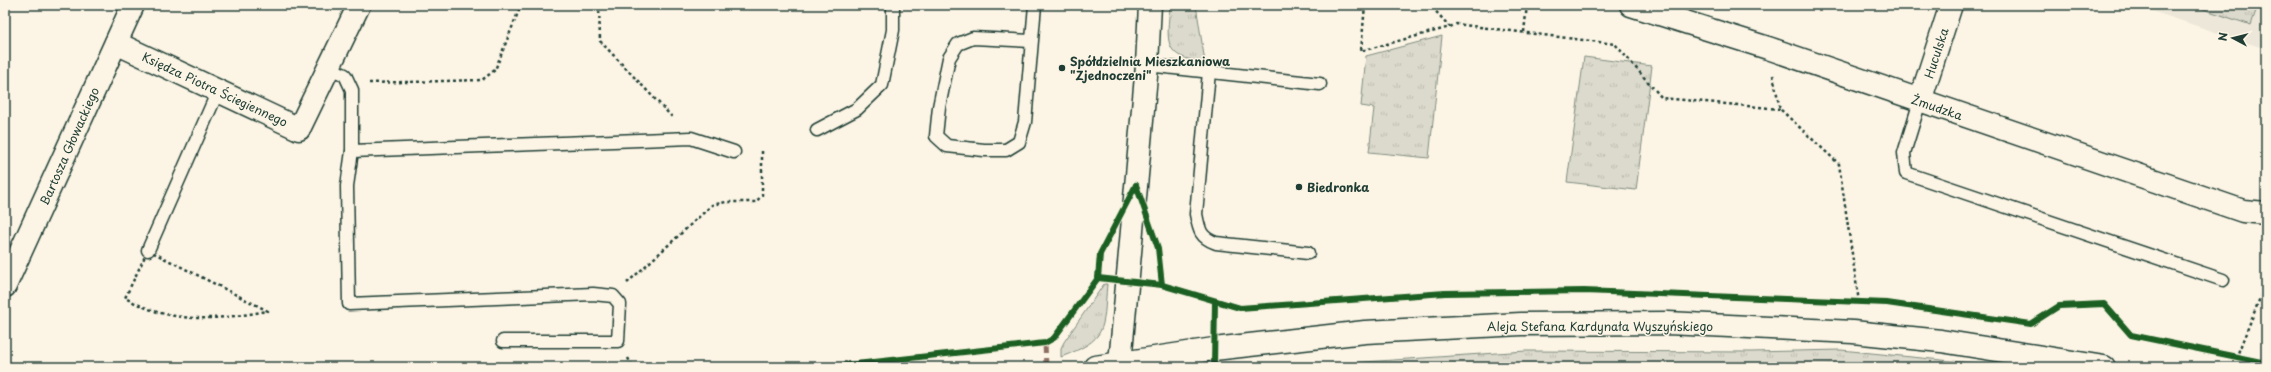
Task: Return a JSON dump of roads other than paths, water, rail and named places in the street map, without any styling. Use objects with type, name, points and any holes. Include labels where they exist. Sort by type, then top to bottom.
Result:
[{"type":"street","name":"Bartosza Głowackiego","points":[[5,286],[132,5]]},
{"type":"street","name":"Księdza Piotra Ściegiennego","points":[[116,43],[299,129],[330,68],[359,5]]},
{"type":"street","points":[[1120,363],[1147,65],[1150,5]]},
{"type":"street","name":"Żmudzka","points":[[1631,5],[1768,48],[2243,211],[2266,213]]},
{"type":"street","name":"Huculska","points":[[1920,101],[1951,5]]},
{"type":"street","name":"Aleja Stefana Kardynała Wyszyńskiego","points":[[1095,367],[1214,349],[1364,332],[1522,324],[1668,323],[1853,332],[1956,343],[2104,367]]},
{"type":"lane","points":[[817,130],[857,109],[882,85],[893,30],[893,5]]},
{"type":"lane","points":[[1031,41],[973,38],[958,44],[949,58],[939,107],[936,136],[947,146],[1006,150],[1019,142],[1025,122],[1035,5]]},
{"type":"lane","points":[[1147,65],[1320,84]]},
{"type":"lane","points":[[330,68],[345,75],[352,90],[352,151],[347,186],[349,304],[593,294],[613,296],[620,304],[618,341],[503,341]]},
{"type":"lane","points":[[1209,72],[1196,214],[1199,229],[1206,239],[1216,243],[1308,253]]},
{"type":"lane","points":[[148,250],[218,91]]},
{"type":"lane","points":[[1920,101],[1904,152],[1906,173],[2223,280]]},
{"type":"lane","points":[[352,151],[691,138],[734,152]]},
{"type":"place","name":"Spółdzielnia Mieszkaniowa \"Zjednoczeni\"","points":[[1062,68]]},
{"type":"place","name":"Biedronka","points":[[1299,187]]}]
